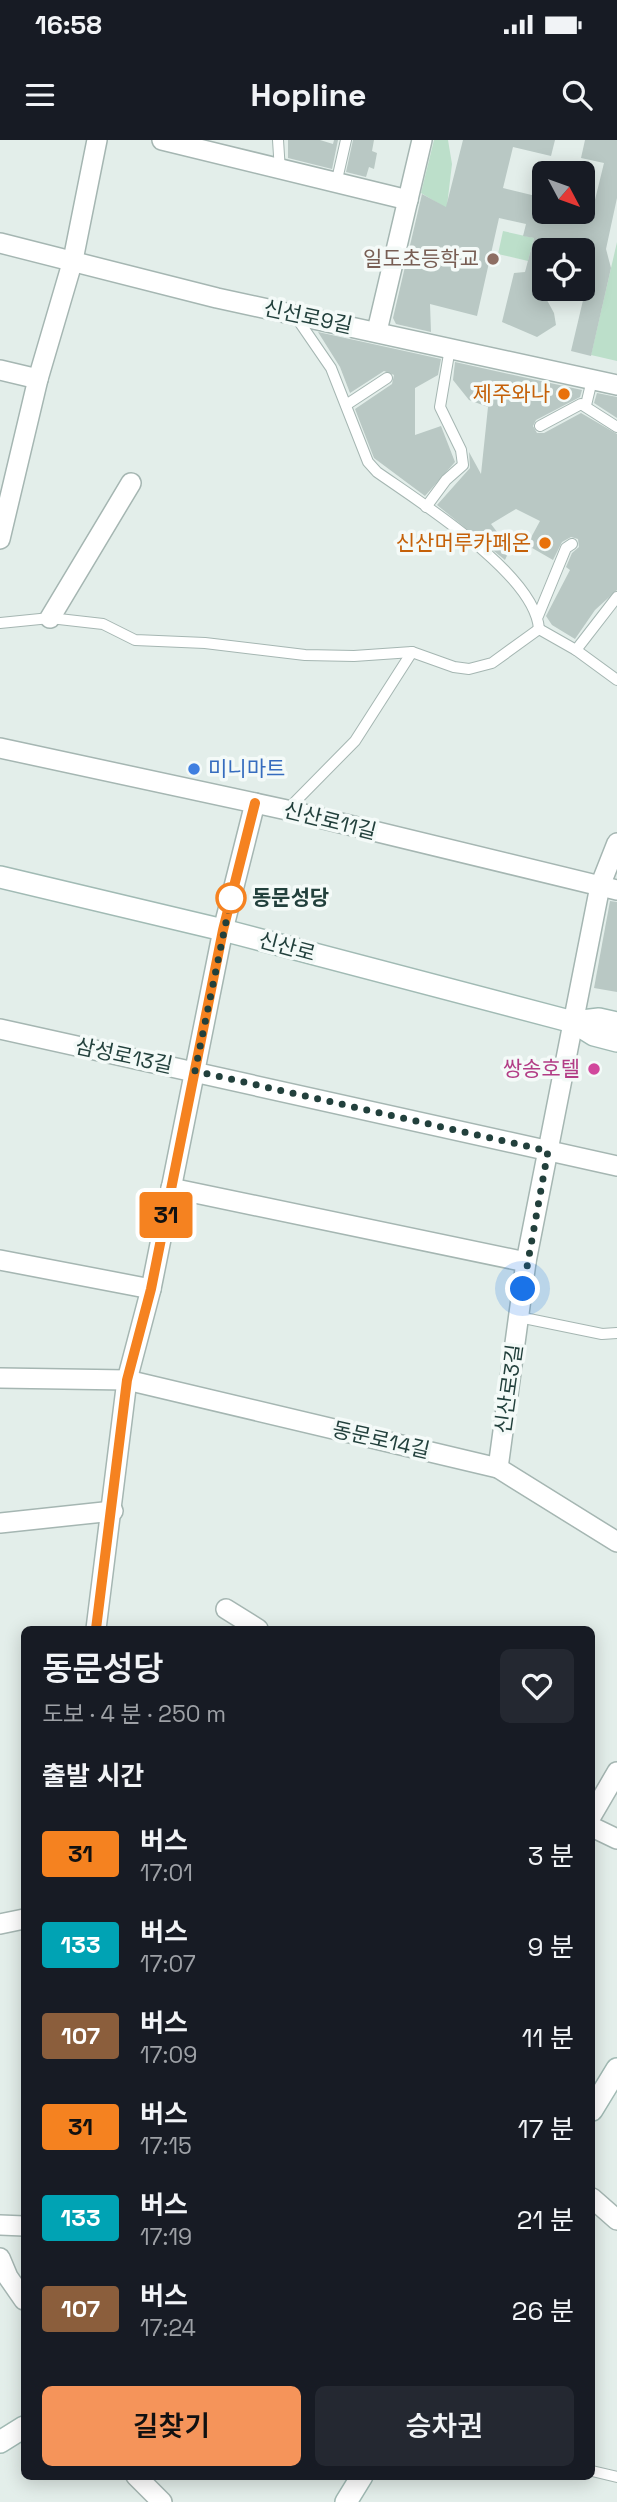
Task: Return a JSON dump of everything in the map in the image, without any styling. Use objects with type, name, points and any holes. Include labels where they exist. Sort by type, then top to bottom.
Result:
[{"type":"main road","name":"신산로","points":[[0,877],[223,930],[573,1022],[594,1035],[617,1041]]},
{"type":"main road","name":"신산로","points":[[573,1022],[599,1019],[617,1023]]},
{"type":"main road","points":[[595,2105],[617,2069]]},
{"type":"main road","points":[[0,2442],[21,2429]]},
{"type":"main road","points":[[346,2502],[360,2480]]},
{"type":"street","points":[[0,539],[38,379],[73,260],[97,140]]},
{"type":"street","points":[[162,140],[280,171],[408,200]]},
{"type":"street","points":[[377,331],[422,140]]},
{"type":"street","name":"신선로9길","points":[[0,243],[294,314],[617,385]]},
{"type":"street","points":[[0,370],[38,379]]},
{"type":"street","points":[[50,618],[131,483]]},
{"type":"street","name":"신산로11길","points":[[0,748],[287,810],[608,888]]},
{"type":"street","points":[[96,1626],[113,1511],[127,1380],[151,1289],[223,930],[255,803]]},
{"type":"street","name":"신산로3길","points":[[498,1468],[526,1262],[573,1022],[617,843]]},
{"type":"street","name":"삼성로13길","points":[[0,1029],[617,1166]]},
{"type":"street","points":[[171,1188],[526,1262]]},
{"type":"street","points":[[0,1260],[151,1289]]},
{"type":"street","name":"동문로14길","points":[[0,1378],[127,1380],[498,1468],[617,1542]]},
{"type":"street","points":[[0,1522],[113,1511]]},
{"type":"street","points":[[226,1609],[253,1626]]},
{"type":"street","points":[[595,1810],[617,1772]]},
{"type":"street","points":[[595,1828],[617,1839]]},
{"type":"street","points":[[0,1924],[21,1920]]},
{"type":"street","points":[[595,2201],[617,2220]]},
{"type":"street","points":[[0,2225],[21,2226]]},
{"type":"street","points":[[0,2258],[8,2277],[21,2296]]},
{"type":"street","points":[[140,2480],[162,2502]]},
{"type":"lane","points":[[278,140],[280,171]]},
{"type":"lane","points":[[336,184],[346,140]]},
{"type":"lane","points":[[294,314],[324,353],[368,463],[500,564],[538,616]]},
{"type":"lane","points":[[426,507],[446,480],[463,465],[461,450],[440,407],[450,348]]},
{"type":"lane","points":[[346,405],[387,378]]},
{"type":"lane","points":[[586,405],[592,380]]},
{"type":"lane","points":[[540,426],[581,404],[617,427]]},
{"type":"lane","points":[[539,629],[538,616],[566,548],[572,544]]},
{"type":"lane","points":[[576,649],[617,597]]},
{"type":"lane","points":[[0,624],[50,618],[103,624],[135,640],[205,643],[305,655],[354,656],[412,652],[454,667],[469,669],[492,663],[539,629]]},
{"type":"lane","points":[[539,629],[576,649],[617,680]]},
{"type":"lane","points":[[287,810],[355,741],[412,652]]},
{"type":"lane","points":[[519,1317],[602,1334],[617,1333]]},
{"type":"lane","points":[[595,2472],[617,2477]]},
{"type":"green space","points":[[434,140],[448,140],[452,164],[444,231],[441,205],[421,193]]},
{"type":"green space","points":[[503,231],[534,238],[528,261],[498,254]]},
{"type":"green space","points":[[617,242],[617,361],[591,355]]},
{"type":"building","points":[[288,140],[320,140],[333,144],[334,140],[338,140],[332,169],[288,158]]},
{"type":"building","points":[[353,140],[374,140],[372,151],[377,153],[374,169],[369,167],[366,177],[346,172]]},
{"type":"building","points":[[463,140],[555,140],[551,156],[513,147],[503,188],[532,195],[532,224],[595,224],[595,200],[604,163],[581,158],[585,140],[617,140],[617,198],[606,249],[611,268],[591,356],[571,351],[583,301],[595,301],[595,238],[523,236],[526,224],[499,218],[477,316],[430,304],[431,332],[396,324],[393,318],[422,194],[446,207]]},
{"type":"building","points":[[532,246],[532,301],[547,301],[554,313],[556,325],[537,337],[502,322],[514,273],[525,272]]},
{"type":"building","points":[[318,332],[441,359],[438,375],[415,388],[415,435],[441,426],[455,462],[425,496],[374,458],[355,409],[392,384],[394,375],[384,371],[350,393],[340,367]]},
{"type":"building","points":[[455,362],[582,390],[580,397],[536,420],[533,426],[537,433],[544,433],[581,413],[617,434],[617,590],[595,610],[575,639],[552,625],[546,616],[570,570],[566,567],[572,553],[579,547],[578,539],[571,537],[562,542],[553,560],[527,545],[540,521],[516,509],[491,524],[510,549],[505,560],[437,505],[470,468],[469,452],[481,474],[488,407],[469,400],[453,380]]},
{"type":"building","points":[[597,393],[617,397],[617,418],[594,403]]},
{"type":"building","points":[[610,901],[617,902],[617,992],[594,988]]},
{"type":"bus line","name":"31","points":[[96,1626],[113,1511],[127,1380],[151,1289],[223,930],[255,803]]},
{"type":"place","name":"일도초등학교","points":[[493,259]]},
{"type":"place","name":"제주와나","points":[[564,394]]},
{"type":"place","name":"신산머루카페온","points":[[545,543]]},
{"type":"place","name":"미니마트","points":[[194,769]]},
{"type":"place","name":"동문성당","points":[[231,898]]},
{"type":"place","name":"쌍송호텔","points":[[594,1069]]},
{"type":"route","points":[[231,898],[195,1071],[548,1151],[523,1289]]}]
